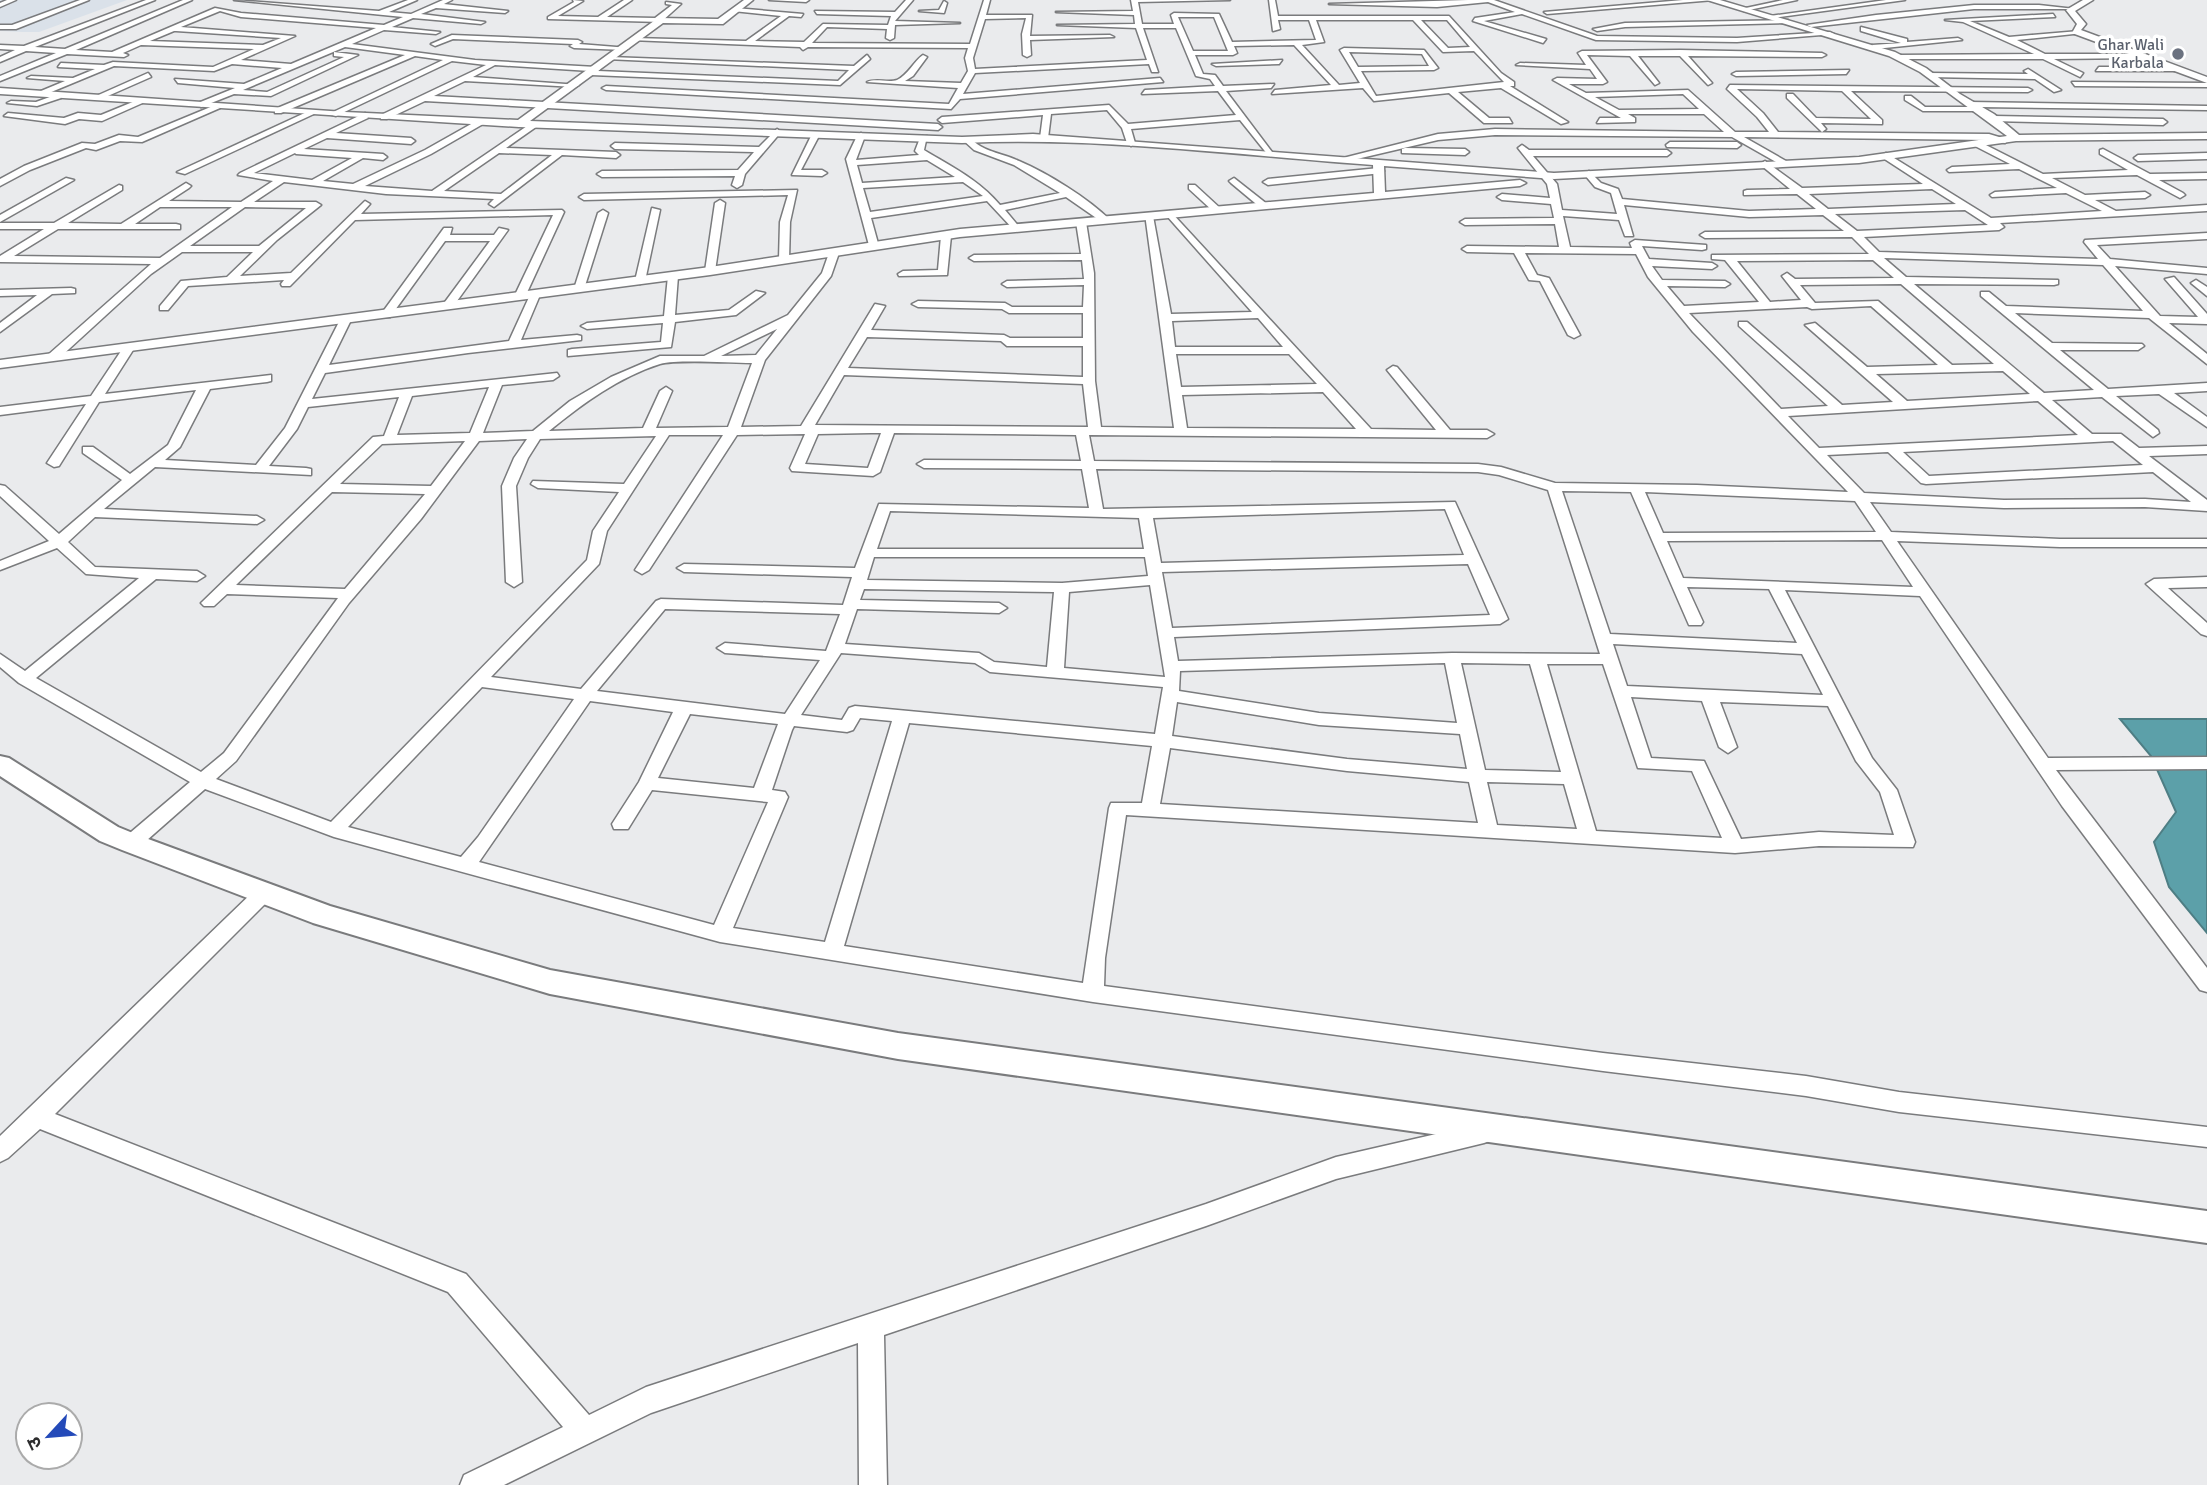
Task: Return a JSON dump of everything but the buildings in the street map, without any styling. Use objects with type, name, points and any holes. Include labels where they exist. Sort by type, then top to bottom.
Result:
[{"type":"main road","points":[[0,764],[109,834],[131,843],[323,915],[550,982],[898,1046],[2207,1227]]},
{"type":"street","points":[[0,5],[13,0]]},
{"type":"street","points":[[0,27],[13,27],[86,0]]},
{"type":"street","points":[[237,0],[481,22]]},
{"type":"street","points":[[274,4],[284,0]]},
{"type":"street","points":[[379,14],[414,0]]},
{"type":"street","points":[[201,105],[449,0]]},
{"type":"street","points":[[576,0],[580,1],[550,18],[733,22]]},
{"type":"street","points":[[599,19],[629,0]]},
{"type":"street","points":[[720,22],[749,0]]},
{"type":"street","points":[[772,0],[806,0]]},
{"type":"street","points":[[987,0],[972,46],[972,71],[958,97],[919,151],[968,179],[990,198],[1015,228]]},
{"type":"street","points":[[1100,0],[1102,12]]},
{"type":"street","points":[[1164,91],[1141,36],[1134,0],[1227,0]]},
{"type":"street","points":[[1263,33],[1276,33],[1272,0]]},
{"type":"street","points":[[1340,18],[1332,2],[1437,5],[1488,0],[1597,38],[1668,39],[1830,34]]},
{"type":"street","points":[[1547,12],[1711,0],[1771,16],[1875,47],[1898,57],[1994,119],[2011,139]]},
{"type":"street","points":[[1744,9],[1794,0]]},
{"type":"street","points":[[1771,16],[1902,0]]},
{"type":"street","points":[[1972,0],[1987,6]]},
{"type":"street","points":[[1944,20],[2074,13],[2089,0]]},
{"type":"street","points":[[0,60],[55,35],[149,1],[188,2]]},
{"type":"street","points":[[894,3],[909,1]]},
{"type":"street","points":[[909,1],[896,13],[891,25],[892,47],[896,55],[935,58]]},
{"type":"street","points":[[0,79],[188,2]]},
{"type":"street","points":[[519,124],[625,48],[678,4],[668,3]]},
{"type":"street","points":[[817,12],[942,12],[944,3]]},
{"type":"street","points":[[1678,3],[1695,12]]},
{"type":"street","points":[[1802,26],[1923,9],[2027,3],[2074,13],[2082,23],[2074,30],[2078,33],[2207,83]]},
{"type":"street","points":[[206,4],[215,10],[436,32]]},
{"type":"street","points":[[468,27],[517,5]]},
{"type":"street","points":[[1860,5],[1890,15]]},
{"type":"street","points":[[433,6],[505,10]]},
{"type":"street","points":[[1027,55],[1026,38],[1033,7]]},
{"type":"street","points":[[114,54],[215,10]]},
{"type":"street","points":[[735,10],[801,15]]},
{"type":"street","points":[[1059,12],[1136,13]]},
{"type":"street","points":[[1524,12],[1475,20],[1543,41]]},
{"type":"street","points":[[748,43],[787,14]]},
{"type":"street","points":[[1656,14],[1679,24]]},
{"type":"street","points":[[1191,53],[1233,53],[1217,15],[1174,15],[1200,76],[1212,77],[1268,152]]},
{"type":"street","points":[[1605,15],[1625,25]]},
{"type":"street","points":[[982,16],[1030,16]]},
{"type":"street","points":[[1715,16],[1732,24]]},
{"type":"street","points":[[1274,18],[1448,18],[1498,75],[1511,84],[1374,99],[1354,65],[1344,50],[1424,52],[1434,68],[1354,65],[1339,62]]},
{"type":"street","points":[[1229,44],[1320,43],[1312,18]]},
{"type":"street","points":[[1360,18],[1367,29]]},
{"type":"street","points":[[1415,18],[1446,50],[1476,49]]},
{"type":"street","points":[[1997,18],[2052,39]]},
{"type":"street","points":[[1958,19],[2009,38],[2080,75]]},
{"type":"street","points":[[1565,34],[1625,25],[1786,21]]},
{"type":"street","points":[[761,23],[775,23]]},
{"type":"street","points":[[799,51],[825,25],[956,23]]},
{"type":"street","points":[[1060,25],[1179,26]]},
{"type":"street","points":[[44,93],[113,65],[214,69],[292,36],[171,28]]},
{"type":"street","points":[[1864,29],[1914,44]]},
{"type":"street","points":[[397,41],[420,31]]},
{"type":"street","points":[[1225,33],[1238,33]]},
{"type":"street","points":[[2009,38],[2041,36],[2052,39],[2078,33]]},
{"type":"street","points":[[55,35],[104,37]]},
{"type":"street","points":[[890,36],[901,35]]},
{"type":"street","points":[[1128,37],[1141,36]]},
{"type":"street","points":[[1789,36],[1822,55],[1870,89]]},
{"type":"street","points":[[435,44],[452,37],[578,43],[545,67]]},
{"type":"street","points":[[1026,38],[1077,42],[1115,37]]},
{"type":"street","points":[[357,38],[384,40]]},
{"type":"street","points":[[1524,48],[1554,38]]},
{"type":"street","points":[[1597,38],[1611,54]]},
{"type":"street","points":[[1373,39],[1380,49]]},
{"type":"street","points":[[1668,39],[1709,83]]},
{"type":"street","points":[[494,46],[502,40]]},
{"type":"street","points":[[634,40],[892,47],[972,46]]},
{"type":"street","points":[[1875,47],[1958,40]]},
{"type":"street","points":[[138,43],[265,47]]},
{"type":"street","points":[[422,43],[460,48]]},
{"type":"street","points":[[1296,43],[1337,87]]},
{"type":"street","points":[[343,44],[495,64],[840,83],[867,57]]},
{"type":"street","points":[[0,47],[156,56]]},
{"type":"street","points":[[2066,47],[2090,58]]},
{"type":"street","points":[[568,51],[625,48]]},
{"type":"street","points":[[233,92],[268,94],[354,55],[323,53]]},
{"type":"street","points":[[278,111],[417,53]]},
{"type":"street","points":[[1633,54],[1655,83]]},
{"type":"street","points":[[1573,55],[1822,55]]},
{"type":"street","points":[[1583,55],[1603,82],[1557,80],[1656,132]]},
{"type":"street","points":[[1898,57],[2139,56]]},
{"type":"street","points":[[214,57],[293,66]]},
{"type":"street","points":[[897,83],[910,74],[923,57]]},
{"type":"street","points":[[2008,57],[2057,90]]},
{"type":"street","points":[[333,114],[453,58]]},
{"type":"street","points":[[769,80],[792,58]]},
{"type":"street","points":[[610,59],[857,68]]},
{"type":"street","points":[[958,60],[970,60]]},
{"type":"street","points":[[972,71],[1151,62]]},
{"type":"street","points":[[1195,64],[1279,62]]},
{"type":"street","points":[[1314,63],[1326,62]]},
{"type":"street","points":[[384,117],[495,64]]},
{"type":"street","points":[[61,65],[106,68]]},
{"type":"street","points":[[1520,65],[1592,67]]},
{"type":"street","points":[[1408,68],[1414,77]]},
{"type":"street","points":[[2088,68],[2176,69]]},
{"type":"street","points":[[1736,74],[1846,72]]},
{"type":"street","points":[[98,97],[148,75]]},
{"type":"street","points":[[1264,75],[1283,104]]},
{"type":"street","points":[[1927,76],[2037,77]]},
{"type":"street","points":[[31,78],[77,79]]},
{"type":"street","points":[[461,79],[575,85]]},
{"type":"street","points":[[958,97],[1160,80]]},
{"type":"street","points":[[178,81],[245,86]]},
{"type":"street","points":[[871,82],[964,86]]},
{"type":"street","points":[[2075,84],[2207,83]]},
{"type":"street","points":[[1097,85],[1102,95]]},
{"type":"street","points":[[1139,93],[1219,88],[1273,89],[1366,85]]},
{"type":"street","points":[[1419,85],[1425,93]]},
{"type":"street","points":[[1502,85],[1567,121],[1538,121]]},
{"type":"street","points":[[1774,133],[1760,115],[1730,87],[2028,90]]},
{"type":"street","points":[[606,88],[951,107]]},
{"type":"street","points":[[1814,120],[1879,122],[1844,88]]},
{"type":"street","points":[[1450,90],[1487,121],[1525,121]]},
{"type":"street","points":[[0,91],[278,111],[533,125],[967,140],[1044,138],[1268,152],[1548,178]]},
{"type":"street","points":[[1584,95],[1685,92],[1731,133],[1783,163]]},
{"type":"street","points":[[11,103],[37,104],[61,95]]},
{"type":"street","points":[[1790,96],[1827,134]]},
{"type":"street","points":[[423,97],[940,124],[1109,107],[1126,127],[1131,143]]},
{"type":"street","points":[[747,116],[773,97]]},
{"type":"street","points":[[1908,98],[1923,108],[1980,109]]},
{"type":"street","points":[[2062,99],[2207,99]]},
{"type":"street","points":[[4,117],[65,121],[78,116],[102,118],[143,101]]},
{"type":"street","points":[[1970,104],[2207,107]]},
{"type":"street","points":[[0,183],[27,168],[85,145],[96,146],[118,138],[139,140],[219,106]]},
{"type":"street","points":[[0,109],[19,111],[4,117]]},
{"type":"street","points":[[1167,113],[1204,110]]},
{"type":"street","points":[[1618,112],[1706,111]]},
{"type":"street","points":[[182,172],[312,113]]},
{"type":"street","points":[[1044,138],[1047,113]]},
{"type":"street","points":[[365,116],[243,175],[355,187],[501,197]]},
{"type":"street","points":[[1118,117],[1130,116]]},
{"type":"street","points":[[1126,127],[1241,117]]},
{"type":"street","points":[[1994,119],[2163,122]]},
{"type":"street","points":[[1595,121],[1632,120]]},
{"type":"street","points":[[355,187],[428,152],[480,122]]},
{"type":"street","points":[[435,193],[533,125]]},
{"type":"street","points":[[619,151],[615,146],[634,129]]},
{"type":"street","points":[[734,194],[741,173],[776,132]]},
{"type":"street","points":[[1377,161],[1455,135],[1508,132],[1774,133],[2011,139],[2207,136]]},
{"type":"street","points":[[1508,132],[1548,178],[1565,250]]},
{"type":"street","points":[[816,134],[795,173],[822,173]]},
{"type":"street","points":[[327,135],[411,141]]},
{"type":"street","points":[[1455,135],[1475,171]]},
{"type":"street","points":[[861,136],[851,159],[874,247]]},
{"type":"street","points":[[0,364],[386,315],[1015,228],[1380,195],[1467,190],[1589,174],[1886,156],[2011,139]]},
{"type":"street","points":[[967,140],[979,149],[1015,162],[1105,220]]},
{"type":"street","points":[[1978,144],[2113,213]]},
{"type":"street","points":[[1526,152],[1751,145]]},
{"type":"street","points":[[497,150],[559,154],[761,150]]},
{"type":"street","points":[[295,151],[383,157]]},
{"type":"street","points":[[575,208],[619,151]]},
{"type":"street","points":[[1268,182],[1377,161],[1465,152]]},
{"type":"street","points":[[2103,152],[2180,195]]},
{"type":"street","points":[[485,214],[501,197],[559,154]]},
{"type":"street","points":[[315,182],[361,156]]},
{"type":"street","points":[[1886,156],[1999,227],[1635,243],[1658,283],[1697,330],[1859,496],[2043,764],[2207,984]]},
{"type":"street","points":[[2138,158],[2207,156]]},
{"type":"street","points":[[852,163],[930,157]]},
{"type":"street","points":[[886,161],[894,184]]},
{"type":"street","points":[[1377,161],[1380,195]]},
{"type":"street","points":[[1765,164],[1872,248],[1876,256],[2089,438]]},
{"type":"street","points":[[1952,170],[2021,166]]},
{"type":"street","points":[[593,185],[668,169],[741,173]]},
{"type":"street","points":[[1589,174],[1598,185],[1615,191],[1629,234]]},
{"type":"street","points":[[2041,176],[2207,176]]},
{"type":"street","points":[[53,357],[162,261],[283,179]]},
{"type":"street","points":[[866,216],[968,179]]},
{"type":"street","points":[[0,219],[69,180]]},
{"type":"street","points":[[1234,181],[1264,206]]},
{"type":"street","points":[[858,186],[894,184],[921,195],[990,198]]},
{"type":"street","points":[[593,185],[734,194],[794,192],[785,222],[784,260]]},
{"type":"street","points":[[123,226],[186,186]]},
{"type":"street","points":[[1747,193],[1933,186]]},
{"type":"street","points":[[1192,187],[1217,210]]},
{"type":"street","points":[[1,259],[119,188]]},
{"type":"street","points":[[1995,195],[2067,190]]},
{"type":"street","points":[[998,208],[1068,194]]},
{"type":"street","points":[[2082,198],[2145,195]]},
{"type":"street","points":[[1502,197],[1555,201]]},
{"type":"street","points":[[1618,201],[1749,214],[1967,207]]},
{"type":"street","points":[[709,271],[720,203]]},
{"type":"street","points":[[158,204],[316,205],[261,249],[232,278]]},
{"type":"street","points":[[282,289],[365,204]]},
{"type":"street","points":[[1989,221],[2207,208]]},
{"type":"street","points":[[639,281],[655,210]]},
{"type":"street","points":[[352,217],[559,212],[520,297]]},
{"type":"street","points":[[579,289],[603,212]]},
{"type":"street","points":[[1170,214],[1366,432]]},
{"type":"street","points":[[1148,216],[1166,318],[1181,431]]},
{"type":"street","points":[[1465,222],[1623,217]]},
{"type":"street","points":[[1081,222],[1089,310],[1089,466],[1097,514]]},
{"type":"street","points":[[0,226],[176,227]]},
{"type":"street","points":[[386,315],[445,234],[500,234],[449,306]]},
{"type":"street","points":[[903,274],[943,273],[946,236]]},
{"type":"street","points":[[2207,236],[2089,242],[2154,317],[2207,360]]},
{"type":"street","points":[[179,249],[261,249]]},
{"type":"street","points":[[1467,249],[1565,250],[1714,262],[1730,258],[2035,257],[2105,260],[2207,271]]},
{"type":"street","points":[[1518,250],[1533,278],[1544,278],[1574,335]]},
{"type":"street","points":[[642,570],[733,430],[760,359],[827,274],[834,253]]},
{"type":"street","points":[[974,258],[1086,257]]},
{"type":"street","points":[[2035,257],[2065,297]]},
{"type":"street","points":[[1730,258],[1767,305]]},
{"type":"street","points":[[1,259],[162,261]]},
{"type":"street","points":[[164,308],[185,282],[294,276]]},
{"type":"street","points":[[572,353],[667,345],[673,276]]},
{"type":"street","points":[[1949,369],[1874,303],[1812,306],[1789,278],[1905,281],[2065,297],[2154,317],[2207,321],[2170,279]]},
{"type":"street","points":[[1007,284],[1088,282]]},
{"type":"street","points":[[1658,283],[1725,284]]},
{"type":"street","points":[[2196,283],[2207,293]]},
{"type":"street","points":[[1,327],[49,291]]},
{"type":"street","points":[[0,293],[71,291]]},
{"type":"street","points":[[587,326],[733,313],[760,293]]},
{"type":"street","points":[[1985,294],[2153,433]]},
{"type":"street","points":[[514,344],[535,295]]},
{"type":"street","points":[[2004,309],[2065,297]]},
{"type":"street","points":[[1681,310],[1810,303]]},
{"type":"street","points":[[918,304],[1005,306],[1009,310],[1089,310]]},
{"type":"street","points":[[878,306],[810,429],[797,468],[873,472],[889,429]]},
{"type":"street","points":[[1166,318],[1261,315]]},
{"type":"street","points":[[706,359],[791,318]]},
{"type":"street","points":[[259,470],[292,429],[345,320]]},
{"type":"street","points":[[1743,324],[1839,409]]},
{"type":"street","points":[[1811,325],[1904,405]]},
{"type":"street","points":[[863,333],[1004,338],[1007,342],[1088,342]]},
{"type":"street","points":[[321,370],[577,338]]},
{"type":"street","points":[[2049,347],[2138,346]]},
{"type":"street","points":[[54,463],[129,347]]},
{"type":"street","points":[[1170,351],[1292,350]]},
{"type":"street","points":[[514,582],[509,486],[521,458],[536,435],[574,404],[615,380],[660,360],[760,359]]},
{"type":"street","points":[[1864,371],[2005,367]]},
{"type":"street","points":[[1393,370],[1446,433]]},
{"type":"street","points":[[841,371],[1088,381]]},
{"type":"street","points":[[304,404],[553,376]]},
{"type":"street","points":[[0,411],[267,378]]},
{"type":"street","points":[[131,843],[230,757],[349,594],[475,437],[496,383]]},
{"type":"street","points":[[0,566],[58,543],[150,463],[173,447],[205,386]]},
{"type":"street","points":[[1780,413],[2207,387]]},
{"type":"street","points":[[1176,391],[1326,388]]},
{"type":"street","points":[[2162,390],[2207,423]]},
{"type":"street","points":[[648,432],[666,391]]},
{"type":"street","points":[[389,439],[407,393]]},
{"type":"street","points":[[209,603],[378,440],[810,429],[1487,433]]},
{"type":"street","points":[[334,830],[594,561],[600,531],[666,431]]},
{"type":"street","points":[[1816,452],[2116,437],[2207,507]]},
{"type":"street","points":[[1891,448],[1926,480],[2156,468]]},
{"type":"street","points":[[88,450],[130,480]]},
{"type":"street","points":[[2136,452],[2207,450]]},
{"type":"street","points":[[150,463],[306,472]]},
{"type":"street","points":[[923,464],[1478,468],[1501,471],[1554,486],[1859,496],[2004,504],[2145,503],[2207,507]]},
{"type":"street","points":[[538,484],[628,488]]},
{"type":"street","points":[[1554,486],[1644,764],[1698,765],[1735,846]]},
{"type":"street","points":[[328,488],[435,490]]},
{"type":"street","points":[[1636,488],[1695,622]]},
{"type":"street","points":[[2184,489],[2207,488]]},
{"type":"street","points":[[0,489],[91,571],[197,576]]},
{"type":"street","points":[[761,794],[783,730],[833,652],[884,507],[1145,514],[1450,505],[1500,619],[1166,633]]},
{"type":"street","points":[[92,513],[257,520]]},
{"type":"street","points":[[1145,514],[1166,633],[1171,682],[1150,811]]},
{"type":"street","points":[[1658,537],[1885,536],[2060,543],[2207,543]]},
{"type":"street","points":[[868,553],[1154,567],[1474,559]]},
{"type":"street","points":[[684,568],[1062,588],[1154,567]]},
{"type":"street","points":[[25,679],[154,573]]},
{"type":"street","points":[[1679,582],[1924,592]]},
{"type":"street","points":[[2207,582],[2154,584],[2207,631]]},
{"type":"street","points":[[1093,993],[1118,808],[1735,846],[1819,839],[1906,842],[1888,790],[1865,761],[1774,584]]},
{"type":"street","points":[[1055,673],[1062,588]]},
{"type":"street","points":[[223,589],[349,594]]},
{"type":"street","points":[[465,866],[485,842],[584,695],[661,604],[999,608]]},
{"type":"street","points":[[1604,639],[1808,649]]},
{"type":"street","points":[[725,648],[979,657],[990,667],[1171,682],[1451,658],[1610,659]]},
{"type":"street","points":[[1451,658],[1489,832]]},
{"type":"street","points":[[0,659],[25,679],[202,781],[334,830],[720,934],[1093,993],[1603,1062],[1806,1086],[1899,1101],[2207,1137]]},
{"type":"street","points":[[1537,659],[1589,838]]},
{"type":"street","points":[[479,681],[847,726],[855,712],[1162,741],[1347,765],[1477,776],[1570,778]]},
{"type":"street","points":[[1171,682],[1320,719],[1467,729]]},
{"type":"street","points":[[1621,691],[1834,701]]},
{"type":"street","points":[[1709,696],[1728,747]]},
{"type":"street","points":[[621,824],[646,783],[684,708]]},
{"type":"street","points":[[832,952],[902,717]]},
{"type":"street","points":[[2043,764],[2207,763]]},
{"type":"street","points":[[646,783],[779,797],[720,934]]},
{"type":"street","points":[[0,1151],[264,893]]},
{"type":"street","points":[[37,1117],[457,1283],[584,1431]]},
{"type":"street","points":[[474,1485],[646,1401],[1206,1215],[1336,1168],[1498,1129]]},
{"type":"street","points":[[871,1327],[873,1485]]},
{"type":"shaded area","points":[[0,0],[127,0],[39,32],[23,32],[0,31]]},
{"type":"water","points":[[2120,719],[2207,719],[2207,933],[2169,887],[2154,842],[2176,812],[2151,756]]},
{"type":"place","name":"Ghar Wali Karbala","points":[[2178,54]]}]
